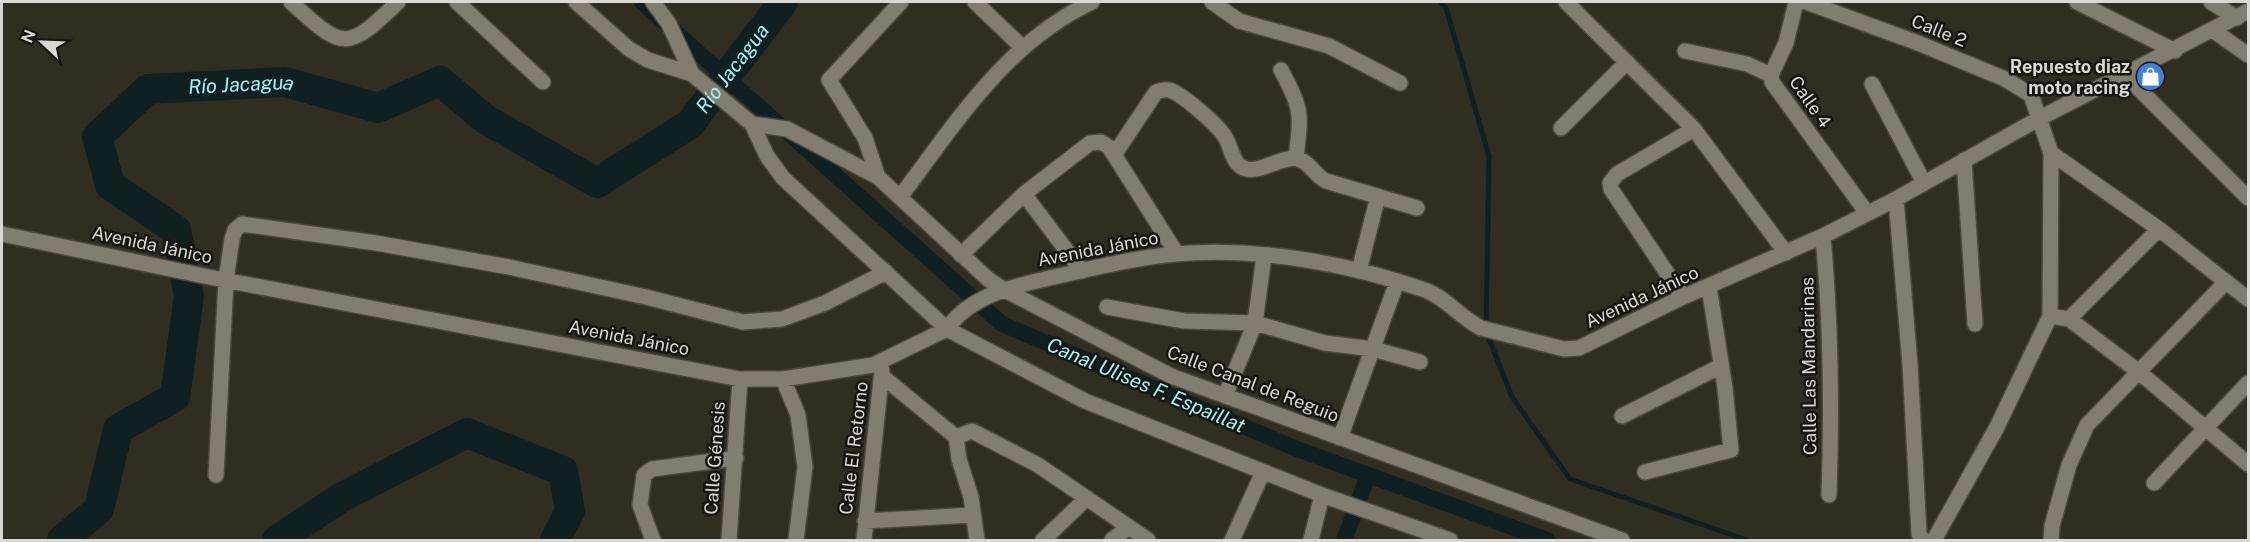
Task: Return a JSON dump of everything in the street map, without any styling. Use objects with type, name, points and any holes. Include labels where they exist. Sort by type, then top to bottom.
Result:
[{"type":"street","points":[[291,2],[326,31],[345,40],[358,37],[398,2]]},
{"type":"street","points":[[457,2],[543,82]]},
{"type":"street","points":[[576,2],[629,49],[648,60],[692,74],[752,124],[767,156],[783,178],[886,272],[951,323],[1085,401],[1322,495],[1450,540]]},
{"type":"street","points":[[653,2],[669,24],[692,74]]},
{"type":"street","points":[[878,177],[865,138],[829,80],[901,2]]},
{"type":"street","points":[[975,2],[1022,47]]},
{"type":"street","points":[[900,197],[967,108],[1022,47],[1047,26],[1092,2]]},
{"type":"street","points":[[1212,2],[1239,21],[1329,46],[1400,83]]},
{"type":"street","points":[[1566,2],[1694,129],[1786,252]]},
{"type":"street","name":"Calle 4","points":[[1796,2],[1786,43],[1772,75],[1776,88],[1867,213]]},
{"type":"street","name":"Calle 2","points":[[1806,2],[1918,43],[2006,79],[2031,95],[2051,153],[2050,316]]},
{"type":"street","points":[[2077,2],[2175,51]]},
{"type":"street","points":[[2211,2],[2243,14]]},
{"type":"street","name":"Avenida Jánico","points":[[2,234],[220,279],[740,378],[783,379],[882,369],[998,291],[1131,260],[1177,254],[1292,258],[1359,271],[1428,291],[1469,322],[1488,329],[1564,349],[1579,348],[1683,297],[1824,236],[1896,199],[2040,118],[2175,51],[2243,14]]},
{"type":"street","points":[[2214,31],[2248,55]]},
{"type":"street","points":[[1685,51],[1747,64],[1772,75]]},
{"type":"street","points":[[1561,128],[1627,62]]},
{"type":"street","points":[[1281,70],[1298,101],[1300,120],[1296,159]]},
{"type":"street","points":[[2126,76],[2248,198]]},
{"type":"street","points":[[1872,84],[1924,183]]},
{"type":"street","points":[[1114,155],[1156,92],[1161,89],[1179,95],[1224,134],[1234,160],[1242,168],[1254,170],[1287,158],[1305,161],[1319,177],[1417,208]]},
{"type":"street","name":"Calle Canal de Reguio","points":[[752,124],[787,129],[878,177],[998,291],[1171,376],[1622,540]]},
{"type":"street","points":[[1683,297],[1611,189],[1610,183],[1617,174],[1694,129]]},
{"type":"street","points":[[962,255],[1024,194],[1090,143],[1101,142],[1114,155],[1177,254]]},
{"type":"street","points":[[2051,153],[2159,229],[2248,299]]},
{"type":"street","points":[[1964,160],[1975,324]]},
{"type":"street","points":[[1024,194],[1082,271]]},
{"type":"street","points":[[1359,271],[1378,196]]},
{"type":"street","points":[[1896,199],[1910,364],[1919,534],[1923,540]]},
{"type":"street","points":[[216,475],[220,279],[235,230],[242,224],[376,243],[509,267],[646,297],[743,322],[782,319],[825,303],[886,272]]},
{"type":"street","points":[[2069,319],[2159,229]]},
{"type":"street","name":"Calle Las Mandarinas","points":[[1824,236],[1830,312],[1832,406],[1829,495]]},
{"type":"street","points":[[1225,396],[1255,323],[1264,256]]},
{"type":"street","points":[[1340,438],[1397,282]]},
{"type":"street","points":[[2051,540],[2052,526],[2077,443],[2087,425],[2226,282]]},
{"type":"street","points":[[1644,472],[1731,450],[1709,287]]},
{"type":"street","points":[[1107,307],[1184,321],[1255,323],[1325,343],[1373,349],[1420,362]]},
{"type":"street","points":[[1934,540],[1997,427],[2050,316],[2069,319],[2139,372],[2248,465]]},
{"type":"street","points":[[1622,416],[1721,366]]},
{"type":"street","points":[[882,369],[956,437],[977,540]]},
{"type":"street","name":"Calle El Retorno","points":[[864,540],[882,369]]},
{"type":"street","name":"Calle Génesis","points":[[729,540],[740,378]]},
{"type":"street","points":[[783,379],[798,415],[805,467],[796,540]]},
{"type":"street","points":[[2154,483],[2248,383]]},
{"type":"street","points":[[956,437],[972,431],[1038,465],[1148,540]]},
{"type":"street","points":[[652,540],[640,505],[644,475],[652,468],[736,458]]},
{"type":"street","points":[[1232,540],[1263,472]]},
{"type":"street","points":[[1311,540],[1322,495]]},
{"type":"street","points":[[1043,540],[1087,498]]},
{"type":"street","points":[[865,521],[973,515]]},
{"type":"street","points":[[1112,540],[1130,527]]},
{"type":"waterway","name":"Canal Ulises F. Espaillat","points":[[642,2],[1002,324],[1297,449],[1547,540]]},
{"type":"waterway","name":"Río Jacagua","points":[[62,540],[99,509],[118,429],[175,397],[189,296],[176,230],[110,185],[97,137],[148,89],[285,82],[378,108],[440,81],[485,119],[597,183],[690,124],[783,2]]},
{"type":"waterway","points":[[1440,2],[1446,8],[1489,156],[1486,331],[1512,397],[1570,479],[1747,540]]},
{"type":"waterway","name":"Río Jacagua","points":[[277,540],[342,497],[467,433],[563,471],[570,511],[555,540]]},
{"type":"waterway","points":[[1359,500],[1368,475]]},
{"type":"waterway","points":[[1344,540],[1354,514]]},
{"type":"place","name":"Repuesto diaz moto racing","points":[[2151,77]]}]
